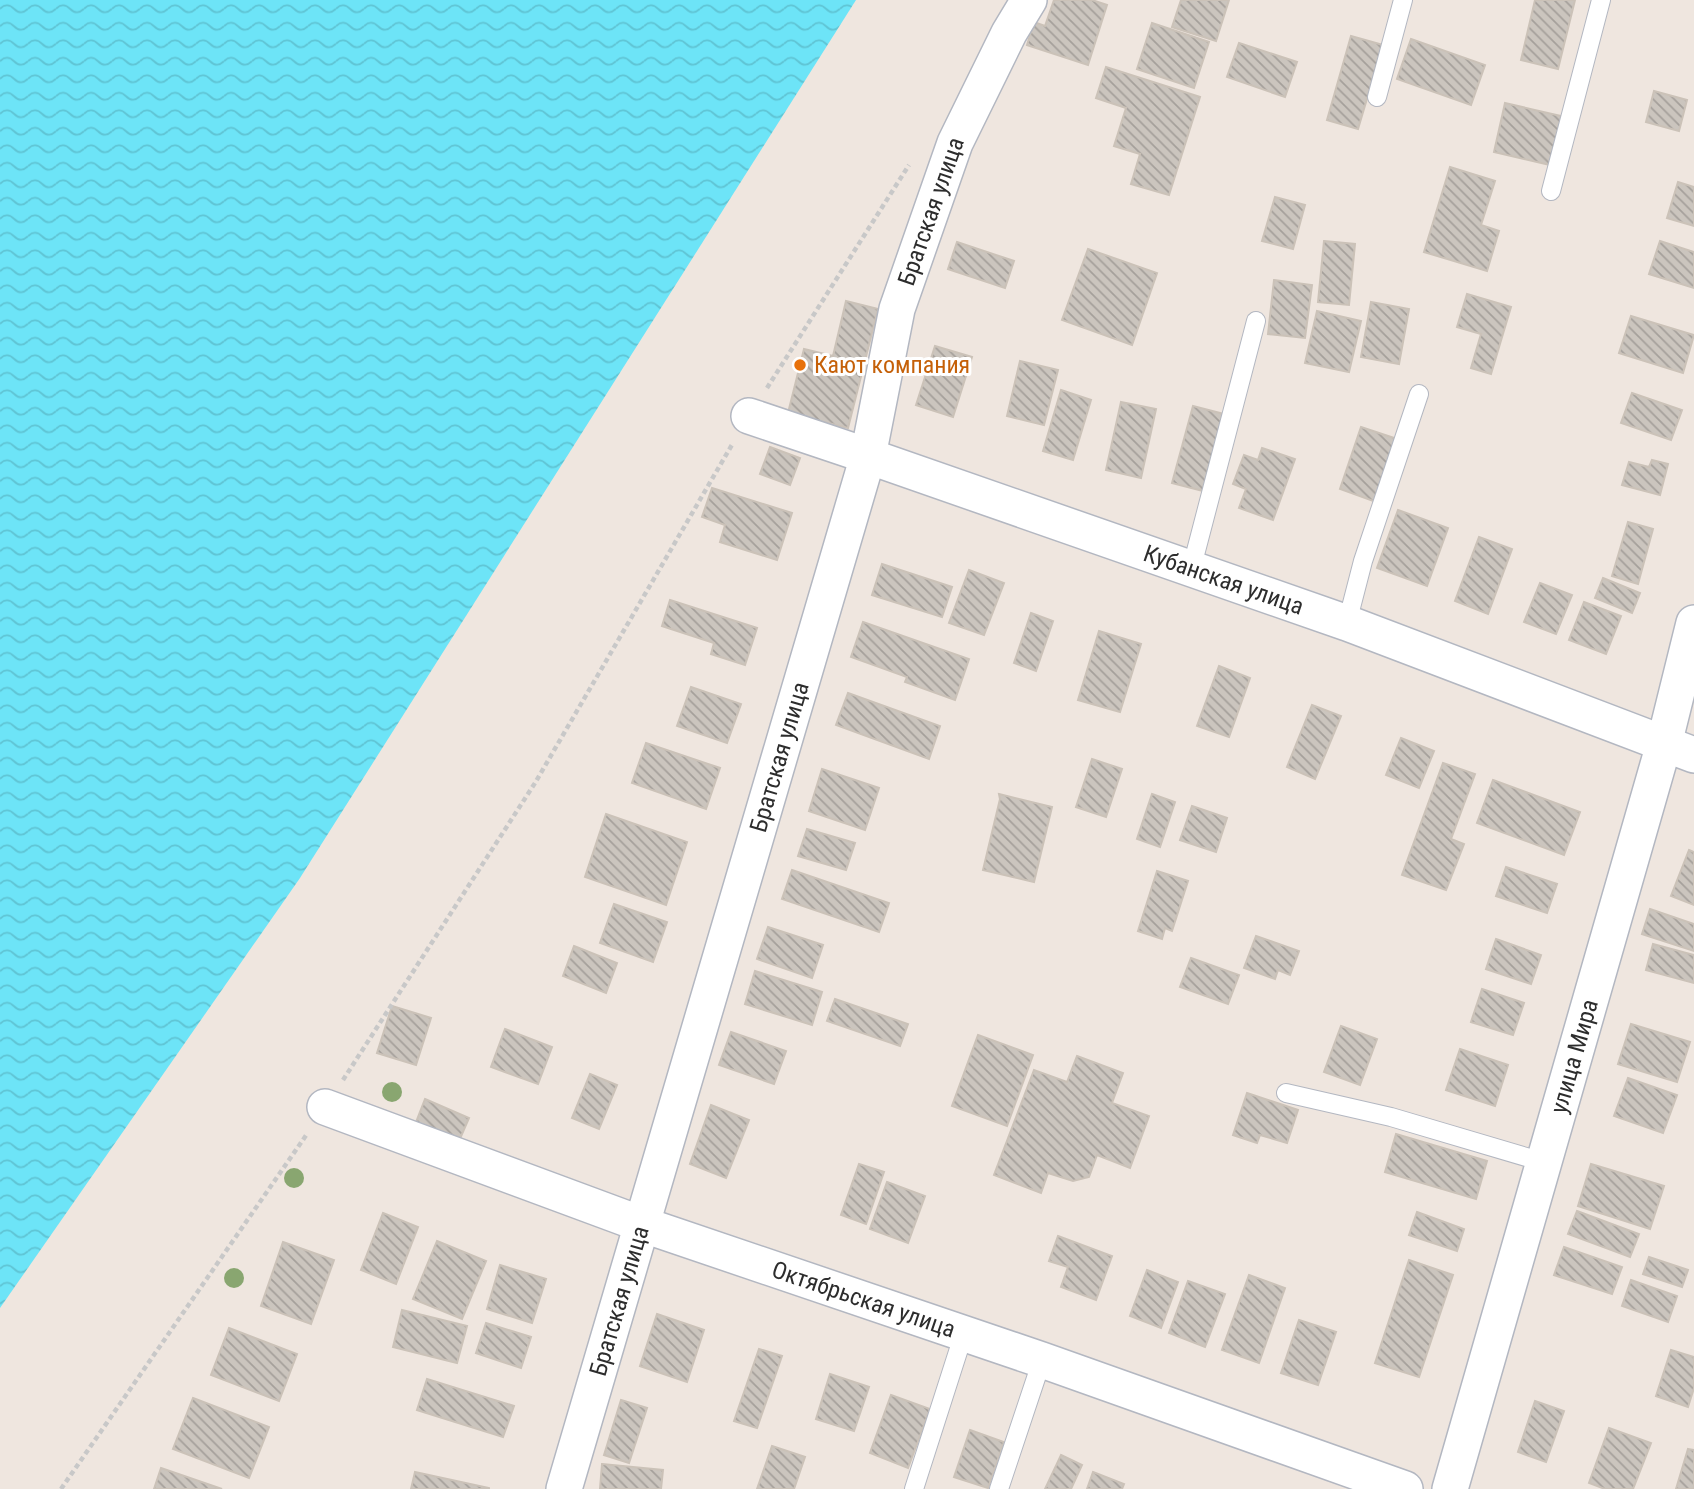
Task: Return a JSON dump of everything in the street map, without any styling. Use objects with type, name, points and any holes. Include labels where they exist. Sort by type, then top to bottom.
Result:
[{"type":"street","name":"Братская улица","points":[[564,1489],[868,456],[897,309],[955,143],[1009,33],[1029,0]]},
{"type":"street","name":"Кубанская улица","points":[[749,416],[1347,623],[1679,749]]},
{"type":"street","name":"улица Мира","points":[[1450,1489],[1543,1163],[1679,749],[1694,622]]},
{"type":"street","name":"Октябрьская улица","points":[[325,1107],[641,1224],[1042,1360],[1405,1489]]},
{"type":"lane","points":[[1377,97],[1403,0]]},
{"type":"lane","points":[[1551,191],[1601,0]]},
{"type":"lane","points":[[1191,570],[1256,321]]},
{"type":"lane","points":[[1347,623],[1363,561],[1419,394]]},
{"type":"lane","points":[[1286,1093],[1391,1117],[1543,1163]]},
{"type":"lane","points":[[914,1489],[964,1334]]},
{"type":"lane","points":[[999,1489],[1042,1360]]},
{"type":"path","points":[[61,1489],[325,1107],[535,783],[749,416],[909,164]]},
{"type":"water","points":[[0,0],[856,0],[300,878],[0,1308]]},
{"type":"building","points":[[1054,0],[1092,0],[1107,5],[1088,65],[1027,45],[1034,22],[1045,26]]},
{"type":"building","points":[[1181,0],[1229,0],[1216,41],[1172,27]]},
{"type":"building","points":[[1535,0],[1575,0],[1558,69],[1521,60]]},
{"type":"building","points":[[1152,23],[1209,42],[1194,88],[1137,69]]},
{"type":"building","points":[[1351,36],[1383,45],[1358,129],[1327,120]]},
{"type":"building","points":[[1411,39],[1485,65],[1471,105],[1397,79]]},
{"type":"building","points":[[1239,43],[1297,62],[1285,97],[1227,77]]},
{"type":"building","points":[[1106,67],[1200,97],[1169,195],[1131,184],[1140,154],[1114,146],[1126,108],[1096,98]]},
{"type":"building","points":[[1654,91],[1687,100],[1679,131],[1646,122]]},
{"type":"building","points":[[1505,103],[1561,116],[1550,165],[1494,152]]},
{"type":"building","points":[[1450,167],[1495,181],[1481,225],[1499,231],[1487,271],[1424,252]]},
{"type":"building","points":[[1678,182],[1694,187],[1694,226],[1667,218]]},
{"type":"building","points":[[1275,197],[1305,205],[1293,249],[1262,241]]},
{"type":"building","points":[[1324,241],[1355,244],[1349,305],[1318,302]]},
{"type":"building","points":[[1660,241],[1694,252],[1694,288],[1649,274]]},
{"type":"building","points":[[957,242],[1014,261],[1005,288],[948,269]]},
{"type":"building","points":[[1088,249],[1157,273],[1132,345],[1062,320]]},
{"type":"building","points":[[1274,280],[1312,285],[1305,338],[1268,334]]},
{"type":"building","points":[[1467,294],[1511,307],[1491,374],[1471,368],[1481,334],[1457,327]]},
{"type":"building","points":[[846,301],[878,309],[848,428],[788,413],[804,349],[833,356]]},
{"type":"building","points":[[1371,302],[1409,309],[1399,364],[1361,357]]},
{"type":"building","points":[[1317,311],[1361,321],[1349,372],[1305,363]]},
{"type":"building","points":[[1631,316],[1694,335],[1683,373],[1619,353]]},
{"type":"building","points":[[935,346],[972,357],[953,417],[916,405]]},
{"type":"building","points":[[1020,361],[1058,370],[1044,425],[1007,416]]},
{"type":"building","points":[[1061,390],[1091,400],[1073,460],[1043,451]]},
{"type":"building","points":[[1632,393],[1682,410],[1671,440],[1621,423]]},
{"type":"building","points":[[1121,402],[1156,409],[1141,478],[1106,470]]},
{"type":"building","points":[[1193,406],[1224,414],[1203,491],[1172,483]]},
{"type":"building","points":[[1361,427],[1397,439],[1376,502],[1340,489]]},
{"type":"building","points":[[770,447],[800,458],[790,485],[760,474]]},
{"type":"building","points":[[1262,448],[1295,459],[1273,520],[1239,508],[1246,489],[1233,484],[1244,455],[1258,460]]},
{"type":"building","points":[[1652,460],[1668,464],[1660,495],[1622,485],[1629,462],[1649,467]]},
{"type":"building","points":[[712,488],[792,513],[777,560],[720,542],[725,525],[702,517]]},
{"type":"building","points":[[1398,510],[1448,528],[1427,586],[1377,568]]},
{"type":"building","points":[[1628,522],[1653,529],[1638,584],[1612,576]]},
{"type":"building","points":[[1479,537],[1512,549],[1488,614],[1455,601]]},
{"type":"building","points":[[882,564],[952,587],[942,617],[872,595]]},
{"type":"building","points":[[969,570],[1004,583],[984,635],[949,623]]},
{"type":"building","points":[[1603,578],[1640,593],[1632,613],[1595,598]]},
{"type":"building","points":[[1540,583],[1572,595],[1556,634],[1524,622]]},
{"type":"building","points":[[670,600],[757,628],[745,665],[711,654],[714,643],[662,626]]},
{"type":"building","points":[[1584,602],[1621,616],[1606,654],[1569,640]]},
{"type":"building","points":[[1031,613],[1053,621],[1036,671],[1014,663]]},
{"type":"building","points":[[863,622],[969,659],[955,700],[905,682],[907,677],[851,657]]},
{"type":"building","points":[[1099,631],[1141,644],[1120,712],[1078,700]]},
{"type":"building","points":[[1219,666],[1250,678],[1229,737],[1197,726]]},
{"type":"building","points":[[691,687],[741,704],[727,743],[677,726]]},
{"type":"building","points":[[848,693],[940,726],[929,759],[836,725]]},
{"type":"building","points":[[1312,705],[1341,716],[1315,779],[1287,767]]},
{"type":"building","points":[[1401,738],[1434,751],[1419,788],[1386,775]]},
{"type":"building","points":[[646,743],[720,768],[706,809],[632,783]]},
{"type":"building","points":[[1092,759],[1122,769],[1106,817],[1076,807]]},
{"type":"building","points":[[1443,763],[1475,774],[1451,839],[1464,844],[1446,890],[1402,875]]},
{"type":"building","points":[[822,769],[879,788],[865,830],[809,811]]},
{"type":"building","points":[[1493,780],[1580,812],[1564,855],[1477,823]]},
{"type":"building","points":[[999,794],[1052,807],[1034,882],[983,870]]},
{"type":"building","points":[[1152,794],[1175,802],[1160,847],[1137,839]]},
{"type":"building","points":[[1192,806],[1227,818],[1216,852],[1180,840]]},
{"type":"building","points":[[606,814],[687,842],[666,905],[585,877]]},
{"type":"building","points":[[807,829],[855,843],[846,870],[798,856]]},
{"type":"building","points":[[1689,850],[1694,852],[1694,905],[1671,896]]},
{"type":"building","points":[[1506,867],[1557,884],[1547,913],[1496,896]]},
{"type":"building","points":[[792,870],[889,903],[879,932],[782,899]]},
{"type":"building","points":[[1157,871],[1188,881],[1172,931],[1165,928],[1162,939],[1138,931]]},
{"type":"building","points":[[614,904],[667,922],[653,962],[600,943]]},
{"type":"building","points":[[1650,909],[1694,924],[1694,951],[1642,934]]},
{"type":"building","points":[[768,927],[823,945],[812,978],[757,959]]},
{"type":"building","points":[[1256,936],[1299,951],[1290,975],[1278,970],[1275,979],[1244,968]]},
{"type":"building","points":[[1496,939],[1541,955],[1531,984],[1486,969]]},
{"type":"building","points":[[1653,944],[1694,955],[1694,983],[1646,970]]},
{"type":"building","points":[[574,946],[617,963],[606,993],[563,976]]},
{"type":"building","points":[[1191,958],[1239,975],[1228,1004],[1180,987]]},
{"type":"building","points":[[755,971],[822,992],[812,1025],[745,1004]]},
{"type":"building","points":[[1482,989],[1524,1003],[1513,1035],[1471,1022]]},
{"type":"building","points":[[835,999],[908,1024],[900,1046],[827,1021]]},
{"type":"building","points":[[392,1006],[431,1018],[416,1065],[377,1053]]},
{"type":"building","points":[[1631,1024],[1690,1042],[1677,1082],[1618,1064]]},
{"type":"building","points":[[1341,1026],[1377,1039],[1360,1085],[1324,1072]]},
{"type":"building","points":[[505,1029],[552,1047],[538,1084],[491,1067]]},
{"type":"building","points":[[731,1032],[786,1051],[774,1084],[719,1065]]},
{"type":"building","points":[[978,1035],[1033,1055],[1007,1126],[952,1106]]},
{"type":"building","points":[[1460,1049],[1508,1065],[1495,1106],[1446,1090]]},
{"type":"building","points":[[1077,1056],[1123,1073],[1112,1103],[1149,1116],[1130,1168],[1097,1155],[1089,1177],[1073,1181],[1048,1173],[1041,1193],[994,1175],[1034,1070],[1067,1082]]},
{"type":"building","points":[[590,1074],[617,1085],[599,1129],[572,1118]]},
{"type":"building","points":[[1628,1078],[1677,1095],[1663,1133],[1614,1116]]},
{"type":"building","points":[[1247,1093],[1298,1110],[1287,1143],[1260,1135],[1257,1143],[1233,1135]]},
{"type":"building","points":[[425,1099],[469,1118],[456,1148],[413,1130]]},
{"type":"building","points":[[711,1105],[749,1120],[726,1178],[690,1164]]},
{"type":"building","points":[[1396,1134],[1487,1161],[1476,1199],[1385,1172]]},
{"type":"building","points":[[859,1164],[884,1172],[866,1224],[841,1215]]},
{"type":"building","points":[[1591,1164],[1664,1186],[1650,1229],[1578,1206]]},
{"type":"building","points":[[887,1182],[925,1196],[908,1243],[870,1229]]},
{"type":"building","points":[[1577,1211],[1639,1234],[1630,1257],[1568,1234]]},
{"type":"building","points":[[1417,1212],[1464,1229],[1457,1251],[1409,1235]]},
{"type":"building","points":[[383,1213],[418,1227],[396,1284],[361,1270]]},
{"type":"building","points":[[1058,1236],[1112,1256],[1096,1300],[1061,1287],[1068,1267],[1049,1261]]},
{"type":"building","points":[[437,1241],[486,1261],[462,1319],[413,1299]]},
{"type":"building","points":[[283,1242],[334,1260],[311,1324],[261,1306]]},
{"type":"building","points":[[1564,1247],[1622,1267],[1612,1294],[1554,1275]]},
{"type":"building","points":[[1649,1257],[1688,1270],[1682,1287],[1643,1274]]},
{"type":"building","points":[[1409,1260],[1453,1275],[1419,1377],[1375,1363]]},
{"type":"building","points":[[500,1265],[546,1279],[532,1323],[487,1309]]},
{"type":"building","points":[[1147,1270],[1178,1282],[1161,1328],[1130,1316]]},
{"type":"building","points":[[1249,1275],[1285,1288],[1259,1363],[1222,1350]]},
{"type":"building","points":[[1631,1280],[1677,1296],[1668,1322],[1622,1306]]},
{"type":"building","points":[[1188,1281],[1225,1294],[1205,1347],[1169,1333]]},
{"type":"building","points":[[402,1310],[467,1326],[457,1363],[393,1347]]},
{"type":"building","points":[[657,1314],[704,1330],[687,1382],[640,1366]]},
{"type":"building","points":[[1299,1320],[1336,1332],[1318,1385],[1281,1373]]},
{"type":"building","points":[[486,1323],[531,1337],[521,1368],[476,1353]]},
{"type":"building","points":[[229,1328],[297,1354],[279,1401],[211,1375]]},
{"type":"building","points":[[759,1349],[782,1356],[757,1428],[734,1421]]},
{"type":"building","points":[[1671,1350],[1694,1357],[1694,1388],[1688,1407],[1656,1396]]},
{"type":"building","points":[[830,1374],[869,1387],[854,1431],[816,1419]]},
{"type":"building","points":[[427,1379],[514,1406],[503,1437],[417,1410]]},
{"type":"building","points":[[891,1395],[930,1409],[908,1468],[870,1453]]},
{"type":"building","points":[[193,1398],[269,1427],[249,1478],[173,1449]]},
{"type":"building","points":[[621,1400],[647,1408],[629,1463],[604,1455]]},
{"type":"building","points":[[1535,1401],[1564,1411],[1546,1462],[1518,1452]]},
{"type":"building","points":[[1609,1428],[1651,1443],[1633,1489],[1605,1489],[1589,1483]]},
{"type":"building","points":[[970,1430],[1004,1442],[988,1488],[954,1477]]},
{"type":"building","points":[[772,1446],[805,1457],[794,1489],[757,1489]]},
{"type":"building","points":[[1688,1449],[1694,1450],[1694,1489],[1676,1489]]},
{"type":"building","points":[[1061,1455],[1082,1465],[1071,1489],[1045,1489]]},
{"type":"building","points":[[602,1464],[663,1470],[661,1489],[600,1489]]},
{"type":"building","points":[[161,1468],[222,1489],[154,1489]]},
{"type":"building","points":[[415,1472],[489,1488],[489,1489],[411,1489]]},
{"type":"building","points":[[1093,1472],[1124,1484],[1122,1489],[1087,1489]]},
{"type":"place","name":"Кают компания","points":[[800,365]]}]
